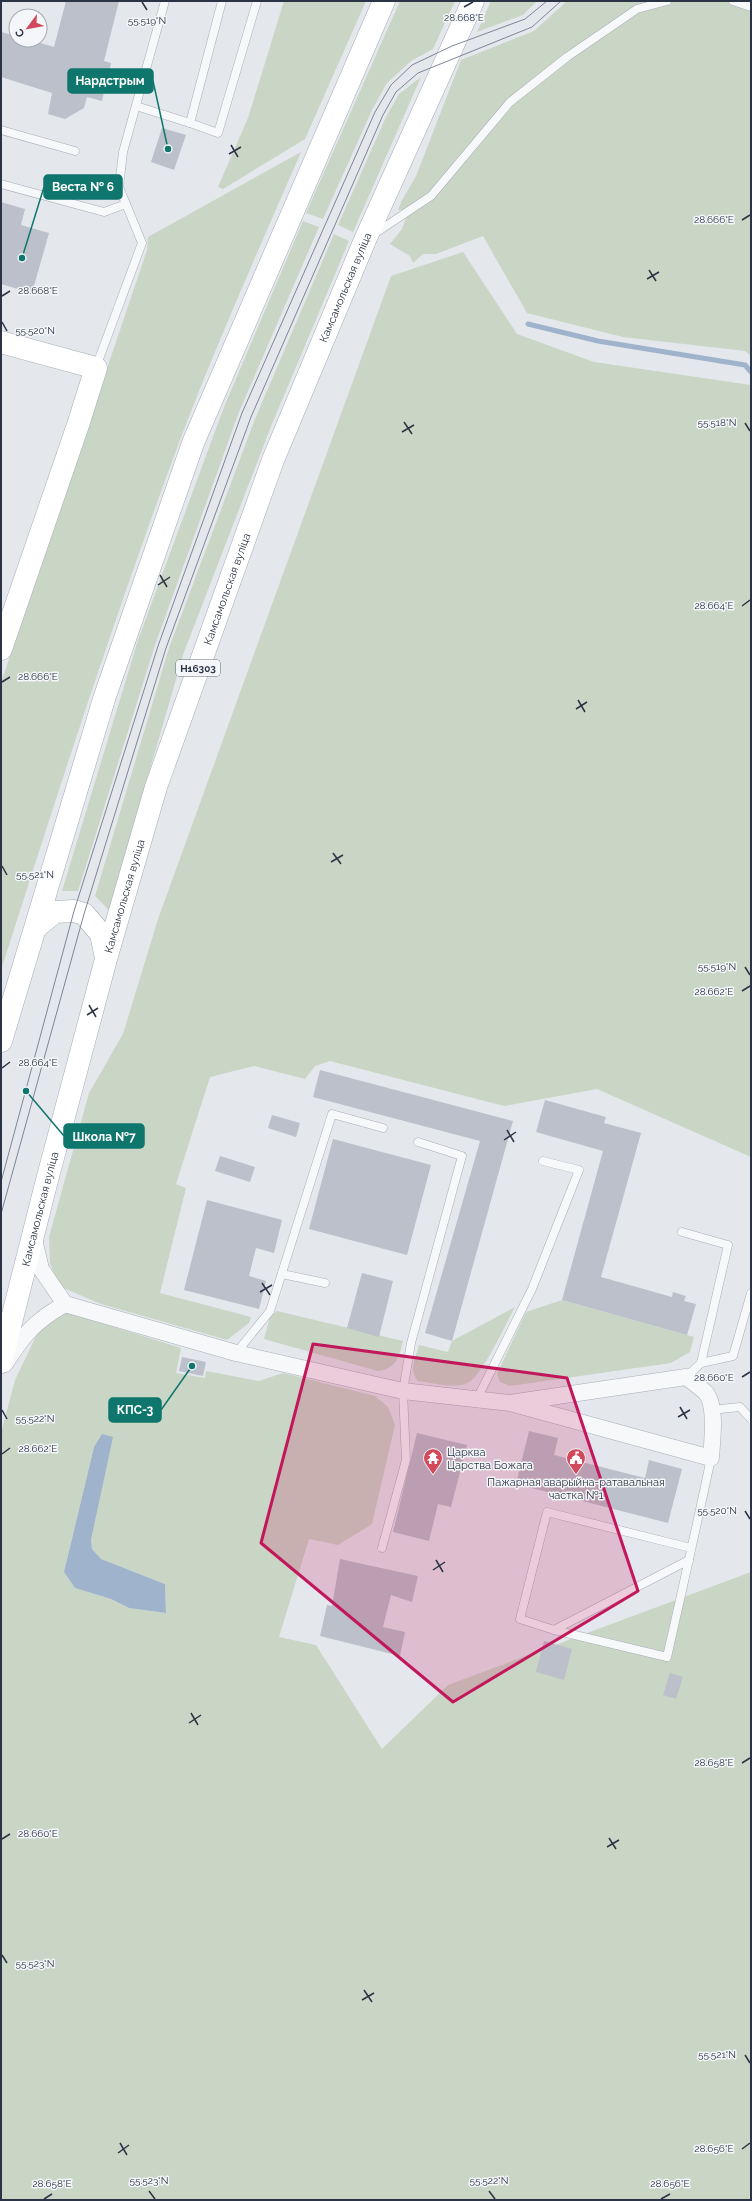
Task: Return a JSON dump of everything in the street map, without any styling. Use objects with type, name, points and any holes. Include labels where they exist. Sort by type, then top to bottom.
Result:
[{"type":"main road","points":[[1,1040],[104,699],[193,443],[384,1]]},
{"type":"main road","name":"Камсамольская вуліца","points":[[1,1362],[33,1234],[106,959],[156,787],[268,475],[365,240],[473,1]]},
{"type":"main road","points":[[1,342],[96,368],[78,425],[1,649]]},
{"type":"main road","points":[[36,927],[55,912],[74,911],[84,914],[101,934],[106,959]]},
{"type":"street","points":[[33,1234],[36,1254],[41,1269],[65,1304],[236,1354],[403,1391],[510,1403],[711,1458],[713,1429],[711,1410],[707,1394],[686,1377],[510,1403]]},
{"type":"street","points":[[1,1371],[19,1342],[42,1317],[65,1304]]},
{"type":"lane","points":[[96,368],[142,244],[119,187],[123,152],[166,1]]},
{"type":"lane","points":[[190,123],[222,1]]},
{"type":"lane","points":[[136,106],[218,133],[258,1]]},
{"type":"lane","points":[[365,240],[431,196],[510,102],[567,57],[637,9],[667,1]]},
{"type":"lane","points":[[733,1],[751,7]]},
{"type":"lane","points":[[1,130],[75,151]]},
{"type":"lane","points":[[1,184],[104,212],[126,204]]},
{"type":"lane","points":[[236,1354],[270,1311],[332,1114],[384,1128]]},
{"type":"lane","points":[[382,1548],[406,1460],[403,1391],[411,1343],[462,1156],[418,1142]]},
{"type":"lane","points":[[477,1399],[532,1289],[579,1170],[543,1161]]},
{"type":"lane","points":[[682,1232],[728,1245],[701,1363]]},
{"type":"lane","points":[[282,1274],[326,1283]]},
{"type":"lane","points":[[686,1377],[701,1363],[733,1356],[751,1293]]},
{"type":"lane","points":[[711,1410],[740,1407],[751,1419]]},
{"type":"lane","points":[[691,1548],[547,1512],[520,1619],[554,1630],[667,1657],[711,1458]]},
{"type":"lane","points":[[554,1630],[689,1560]]},
{"type":"highlighted area","points":[[313,1344],[567,1378],[638,1591],[453,1702],[261,1543]]},
{"type":"green space","points":[[284,1],[366,1],[305,139],[223,189],[218,187],[248,118]]},
{"type":"green space","points":[[400,1],[455,1],[433,49],[411,61],[387,83],[372,110],[323,219],[306,213]]},
{"type":"green space","points":[[491,1],[537,1],[523,15],[477,32]]},
{"type":"green space","points":[[567,1],[751,1],[751,356],[745,351],[623,337],[527,313],[483,236],[436,254],[423,254],[413,263],[410,256],[390,244],[402,229],[409,210],[398,210],[416,176],[461,60],[534,31]]},
{"type":"green space","points":[[421,77],[353,232],[338,225],[386,117],[399,94]]},
{"type":"green space","points":[[301,152],[217,348],[185,427],[147,529],[62,780],[1,970],[1,683],[147,250],[148,237]]},
{"type":"green space","points":[[303,221],[319,227],[239,412],[155,645],[78,891],[62,891],[138,640],[224,407]]},
{"type":"green space","points":[[334,234],[349,241],[272,424],[184,652],[111,912],[95,896],[169,648],[255,419]]},
{"type":"green space","points":[[463,252],[517,334],[594,362],[751,385],[751,1157],[597,1089],[504,1106],[330,1061],[315,1066],[305,1079],[254,1066],[210,1077],[176,1184],[186,1188],[160,1293],[251,1317],[249,1323],[227,1340],[101,1304],[59,1286],[50,1263],[49,1237],[89,1093],[123,1034],[158,919],[391,276]]},
{"type":"green space","points":[[562,1300],[694,1337],[690,1352],[671,1363],[510,1386],[500,1382],[497,1374],[526,1312]]},
{"type":"green space","points":[[515,1307],[487,1360],[474,1378],[468,1383],[450,1386],[418,1381],[415,1377],[413,1368],[419,1345],[448,1352],[452,1341]]},
{"type":"green space","points":[[63,1311],[181,1348],[176,1373],[205,1378],[206,1371],[259,1381],[283,1373],[375,1396],[388,1407],[395,1425],[372,1524],[338,1545],[309,1539],[279,1637],[316,1645],[382,1749],[448,1685],[751,1572],[751,2200],[1,2200],[1,1433],[15,1380],[39,1330]],"holes":[[[112,1437],[91,1540],[92,1549],[101,1559],[165,1584],[166,1613],[129,1608],[111,1599],[75,1588],[64,1572],[94,1447]]]},
{"type":"green space","points":[[277,1311],[403,1341],[400,1352],[393,1365],[384,1370],[378,1371],[264,1339],[270,1317]]},
{"type":"water","points":[[102,1434],[113,1437],[91,1540],[92,1549],[101,1559],[165,1584],[166,1613],[129,1608],[111,1599],[75,1588],[64,1572],[94,1447]]},
{"type":"building","points":[[66,1],[119,1],[104,61],[111,63],[102,101],[87,97],[84,108],[65,119],[48,114],[52,93],[1,77],[1,32],[8,34],[8,48],[48,48],[48,45],[54,47]]},
{"type":"building","points":[[162,128],[186,135],[174,170],[151,162]]},
{"type":"building","points":[[1,202],[25,209],[21,225],[49,233],[32,293],[1,284]]},
{"type":"building","points":[[320,1070],[513,1121],[452,1341],[425,1333],[480,1141],[313,1097]]},
{"type":"building","points":[[545,1100],[606,1117],[604,1123],[641,1133],[601,1277],[672,1297],[673,1292],[686,1296],[684,1301],[696,1304],[687,1335],[562,1300],[603,1151],[536,1132]]},
{"type":"building","points":[[272,1115],[300,1123],[296,1137],[268,1128]]},
{"type":"building","points":[[333,1139],[431,1165],[407,1255],[309,1229]]},
{"type":"building","points":[[220,1156],[255,1167],[250,1182],[215,1171]]},
{"type":"building","points":[[207,1200],[282,1220],[274,1253],[256,1248],[249,1276],[266,1281],[259,1309],[184,1290]]},
{"type":"building","points":[[362,1273],[393,1281],[379,1337],[347,1328]]},
{"type":"building","points":[[182,1357],[206,1362],[203,1376],[179,1371]]},
{"type":"building","name":"Пажарная аварыйна-ратавальная частка №1","points":[[529,1431],[558,1438],[554,1455],[645,1478],[649,1460],[682,1469],[668,1523],[516,1484]]},
{"type":"building","name":"Царква Царства Божага","points":[[417,1433],[467,1445],[451,1507],[438,1504],[429,1541],[393,1532]]},
{"type":"building","points":[[340,1559],[418,1576],[412,1602],[391,1595],[383,1627],[405,1632],[400,1656],[320,1636],[327,1605],[332,1606]]},
{"type":"building","points":[[544,1641],[572,1649],[564,1680],[536,1672]]},
{"type":"building","points":[[670,1673],[683,1677],[676,1699],[663,1695]]},
{"type":"waterway","points":[[528,324],[598,341],[745,365],[751,372]]},
{"type":"tram line","points":[[1,1182],[74,911],[158,646],[242,413],[375,112],[391,85],[412,65],[452,46],[525,19],[547,1]]},
{"type":"tram line","points":[[1,1214],[84,914],[166,648],[251,417],[383,115],[396,92],[418,73],[532,27],[561,1]]},
{"type":"place","name":"Нардстрым","points":[[168,149]]},
{"type":"place","name":"Веста № 6","points":[[22,258]]},
{"type":"place","name":"Школа №7","points":[[26,1091]]},
{"type":"place","name":"КПС-3","points":[[192,1366]]},
{"type":"place","name":"Царква Царства Божага","points":[[433,1475]]},
{"type":"place","name":"Пажарная аварыйна-ратавальная частка №1","points":[[576,1475]]}]
